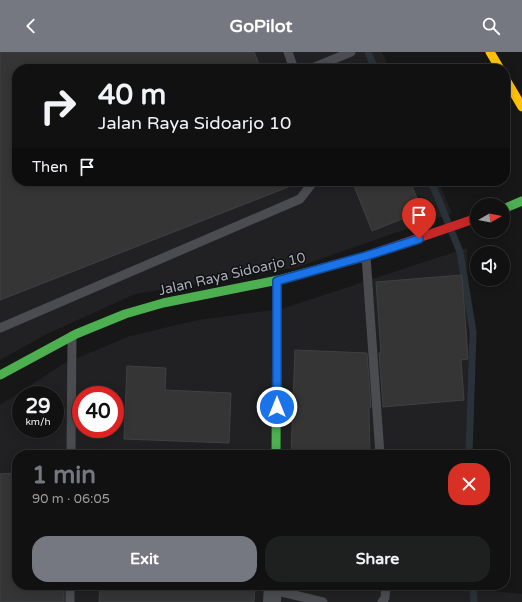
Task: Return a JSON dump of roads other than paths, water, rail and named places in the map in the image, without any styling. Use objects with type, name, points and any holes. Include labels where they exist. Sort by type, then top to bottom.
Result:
[{"type":"main road","points":[[490,52],[497,64]]},
{"type":"main road","points":[[510,87],[522,107]]},
{"type":"main road","points":[[510,205],[522,201]]},
{"type":"main road","name":"Jalan Raya Sidoarjo 10","points":[[0,375],[72,335],[125,314],[186,298],[277,281],[366,256],[470,221]]},
{"type":"main road","points":[[276,450],[277,281]]},
{"type":"lane","points":[[288,52],[292,64]]},
{"type":"lane","points":[[322,64],[351,52]]},
{"type":"lane","points":[[0,328],[300,199],[310,186]]},
{"type":"lane","points":[[366,256],[380,450]]},
{"type":"lane","points":[[71,450],[72,335]]},
{"type":"lane","points":[[70,590],[70,602]]},
{"type":"lane","points":[[382,602],[385,598],[386,590]]},
{"type":"lane","points":[[273,592],[323,602]]},
{"type":"waterway","points":[[368,52],[373,64]]},
{"type":"waterway","points":[[433,186],[460,252],[473,332],[469,450]]},
{"type":"waterway","points":[[473,590],[474,602]]}]
